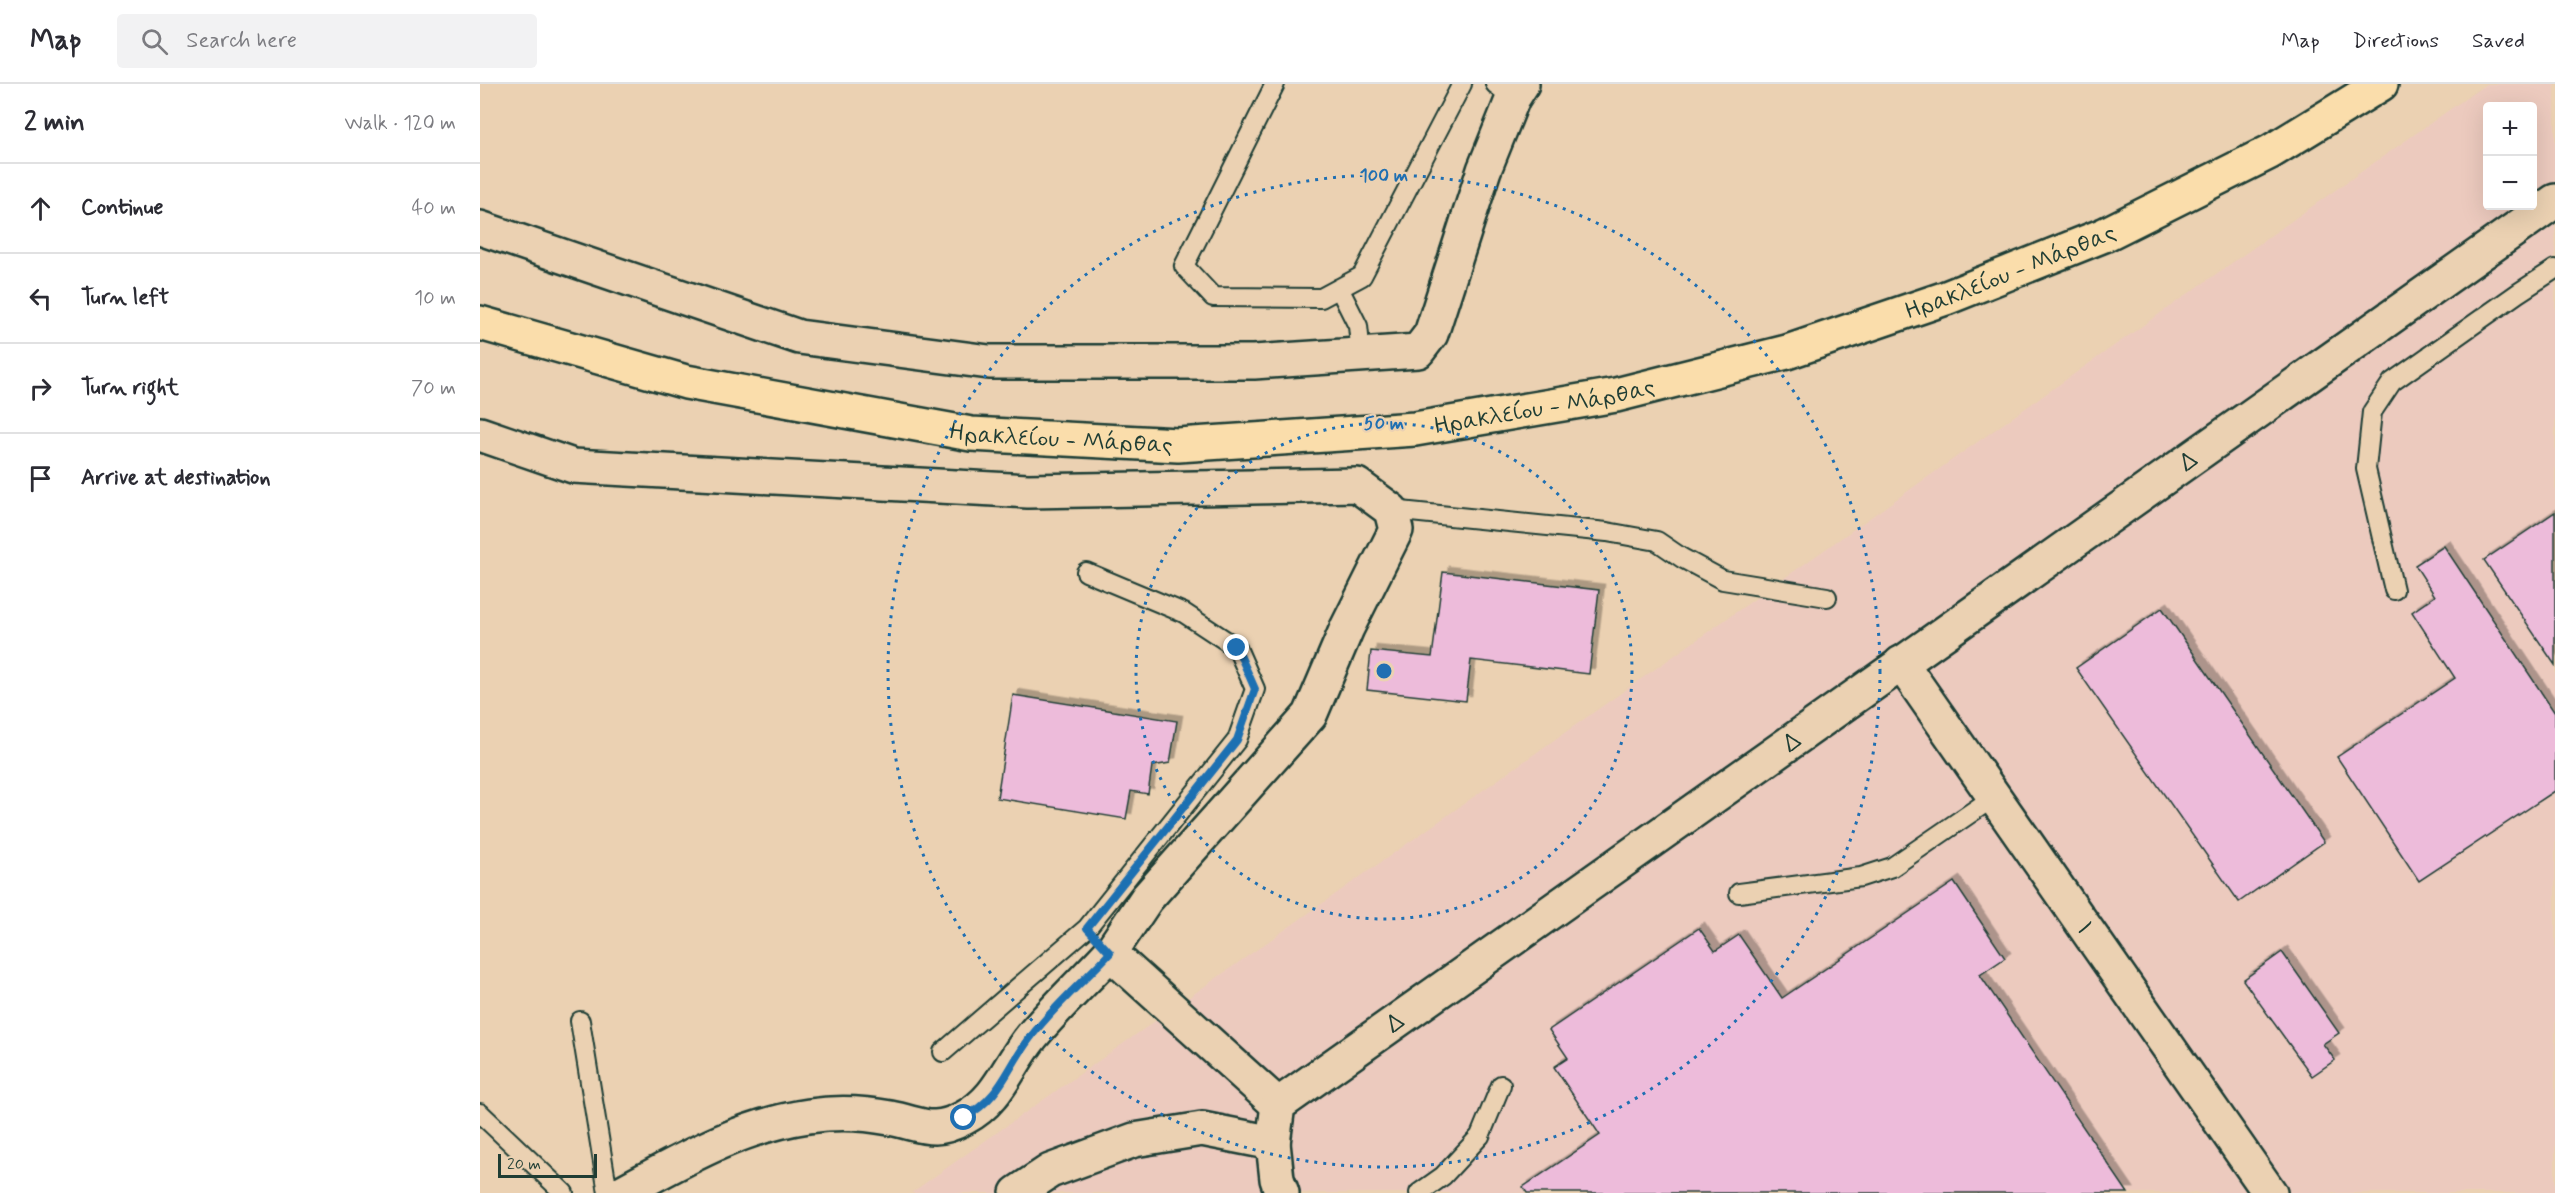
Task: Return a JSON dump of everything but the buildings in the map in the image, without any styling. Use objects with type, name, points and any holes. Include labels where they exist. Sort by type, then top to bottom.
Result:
[{"type":"main road","name":"Ηρακλείου - Μάρθας","points":[[480,323],[686,382],[971,434],[1178,445],[1416,429],[1628,392],[1787,352],[1946,298],[2104,235],[2271,152],[2379,85]]},
{"type":"street","points":[[480,228],[799,337],[989,362],[1254,362],[1418,351],[1431,334],[1510,89]]},
{"type":"street","name":"Δ","points":[[1278,1105],[2555,201]]},
{"type":"street","points":[[480,434],[573,466],[1028,491],[1357,485],[1391,510],[1396,530],[1347,628],[1310,715],[1147,898],[1110,953],[1030,1037],[997,1091],[983,1107],[941,1128],[923,1128],[892,1118],[860,1113],[799,1118],[767,1125],[717,1142],[621,1193]]},
{"type":"street","name":"Ι","points":[[1900,663],[2269,1193]]},
{"type":"street","points":[[1110,953],[1278,1105],[1273,1143],[1277,1179],[1282,1193]]},
{"type":"street","points":[[1017,1193],[1050,1172],[1134,1140],[1202,1128],[1273,1143]]},
{"type":"lane","points":[[1275,84],[1184,266],[1213,297],[1321,298],[1362,276],[1462,84]]},
{"type":"lane","points":[[2394,590],[2366,469],[2372,412],[2392,382],[2555,269]]},
{"type":"lane","points":[[1340,288],[1358,326],[1361,355]]},
{"type":"lane","points":[[1391,510],[1607,532],[1657,541],[1682,558],[1723,580],[1827,597]]},
{"type":"lane","points":[[943,1052],[1087,928],[1237,740],[1255,689],[1237,648],[1184,613],[1086,572]]},
{"type":"lane","points":[[1739,893],[1861,877],[1892,867],[1994,797]]},
{"type":"lane","points":[[1087,928],[1110,953]]},
{"type":"lane","points":[[580,1021],[608,1193]]},
{"type":"lane","points":[[1419,1193],[1443,1176],[1480,1136],[1501,1085]]},
{"type":"lane","points":[[480,1113],[564,1193]]},
{"type":"shaded area","points":[[2486,84],[2555,84],[2555,1193],[911,1193]]},
{"type":"route","points":[[964,1118],[983,1107],[997,1091],[1030,1037],[1110,953],[1087,928],[1237,740],[1255,689],[1237,648]]}]
